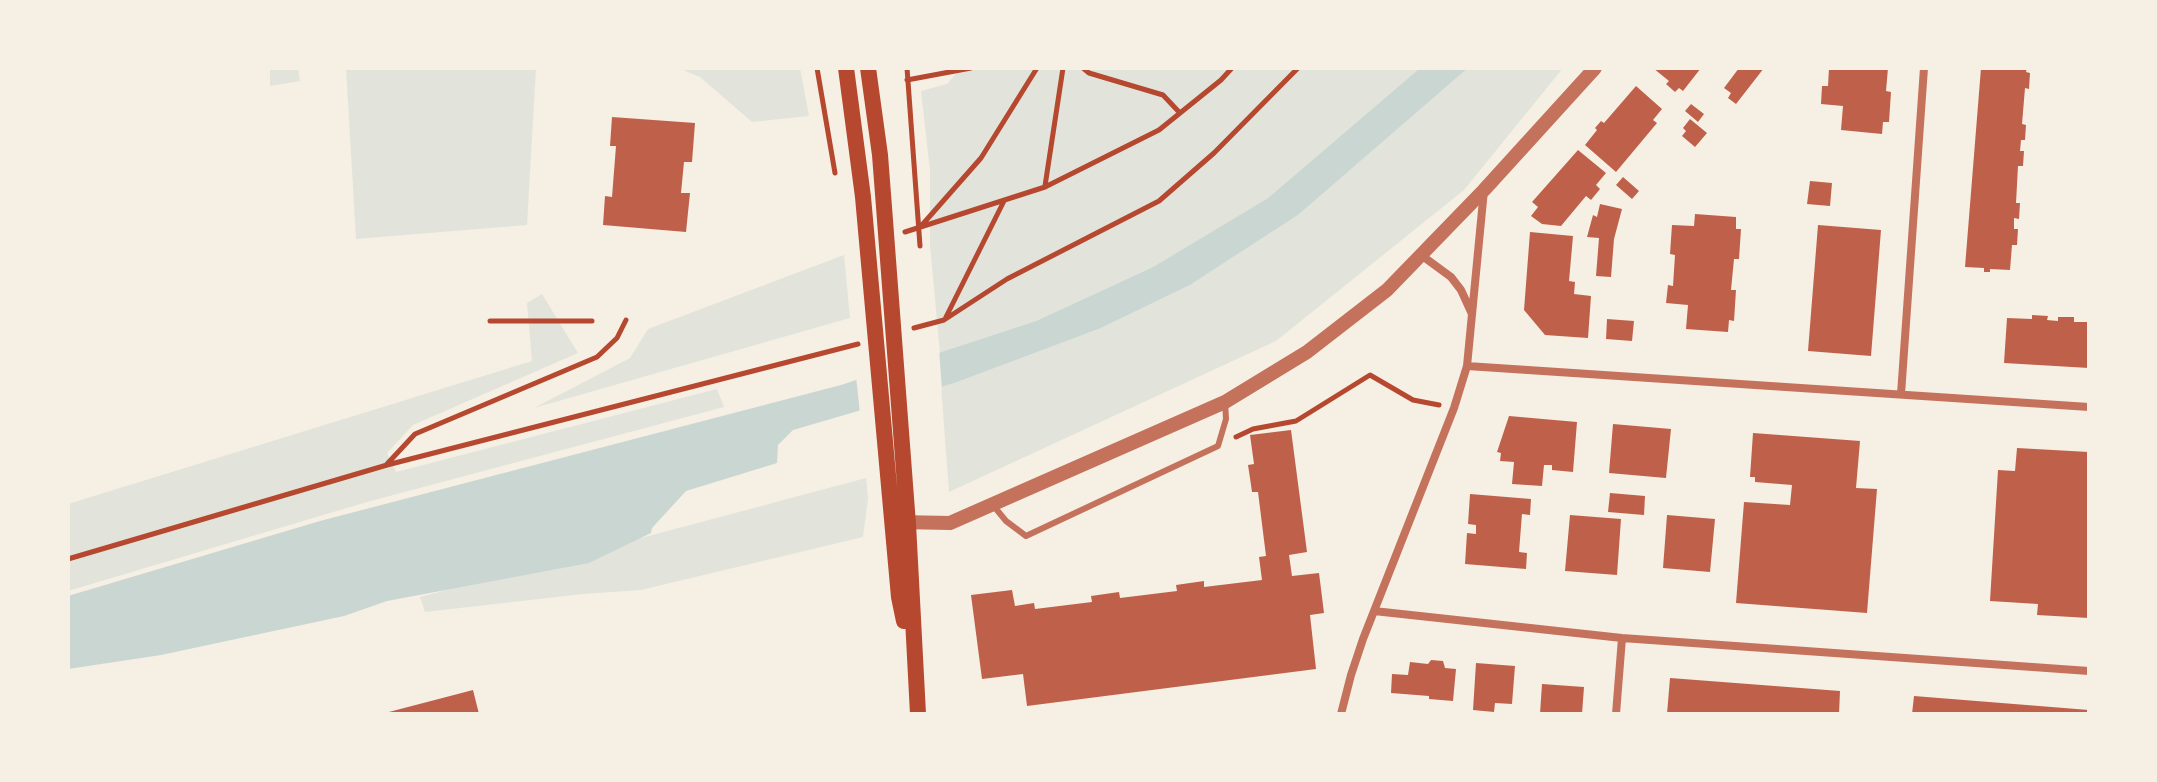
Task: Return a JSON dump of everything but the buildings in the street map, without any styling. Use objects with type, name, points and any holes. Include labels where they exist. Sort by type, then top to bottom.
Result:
[{"type":"main road","points":[[846,68],[901,522],[918,714]]},
{"type":"main road","points":[[869,68],[880,155],[892,320],[898,496]]},
{"type":"street","points":[[901,522],[950,523],[1225,402],[1307,352],[1379,297],[1484,190],[1595,68]]},
{"type":"street","points":[[1901,394],[1924,68]]},
{"type":"street","points":[[1341,714],[1374,611],[1454,408],[1467,366],[1484,190]]},
{"type":"street","points":[[1421,255],[1451,277],[1473,315]]},
{"type":"street","points":[[1467,366],[2089,407]]},
{"type":"street","points":[[1374,611],[1622,638],[2089,671]]},
{"type":"street","points":[[1616,714],[1622,638]]},
{"type":"lane","points":[[992,504],[1006,521],[1026,536],[1218,446],[1226,419],[1225,402]]},
{"type":"path","points":[[809,68],[817,69]]},
{"type":"path","points":[[907,68],[920,246]]},
{"type":"path","points":[[907,80],[971,68]]},
{"type":"path","points":[[919,228],[981,158],[1037,68]]},
{"type":"path","points":[[1045,187],[1063,68]]},
{"type":"path","points":[[1083,68],[1089,73],[1163,95],[1180,113]]},
{"type":"path","points":[[919,228],[1045,187],[1159,130],[1232,68]]},
{"type":"path","points":[[944,320],[1004,201]]},
{"type":"path","points":[[68,559],[387,465],[415,434],[597,357],[617,338],[626,320]]},
{"type":"path","points":[[490,321],[592,321]]},
{"type":"path","points":[[1218,446],[1253,429],[1296,421],[1370,375],[1413,400],[1454,408]]},
{"type":"shaded area","points":[[270,68],[298,68],[300,81],[270,86]]},
{"type":"shaded area","points":[[346,68],[536,68],[527,225],[356,239]]},
{"type":"shaded area","points":[[678,68],[800,68],[809,116],[752,122],[700,77]]},
{"type":"shaded area","points":[[961,68],[1420,68],[1268,198],[1153,267],[1036,321],[940,353],[930,245],[930,171],[921,91],[947,84]]},
{"type":"shaded area","points":[[1420,68],[1468,68],[1298,215],[1190,285],[1101,328],[954,383],[793,430],[778,445],[777,463],[686,491],[652,528],[651,533],[589,563],[387,601],[344,616],[161,655],[68,669],[68,596],[320,521],[841,385],[1036,321],[1153,267],[1268,198]]},
{"type":"shaded area","points":[[1468,68],[1563,68],[1464,190],[1276,341],[949,492],[941,386],[1101,328],[1190,285],[1298,215]]},
{"type":"shaded area","points":[[844,255],[850,318],[534,408],[630,358],[648,329]]},
{"type":"shaded area","points":[[542,294],[578,353],[413,425],[387,453],[396,472],[717,389],[724,407],[367,502],[68,591],[68,504],[532,361],[527,303]]},
{"type":"shaded area","points":[[866,478],[868,499],[863,537],[641,590],[425,612],[420,597]]},
{"type":"pier","points":[[939,349],[942,390],[860,414],[856,376]]}]
